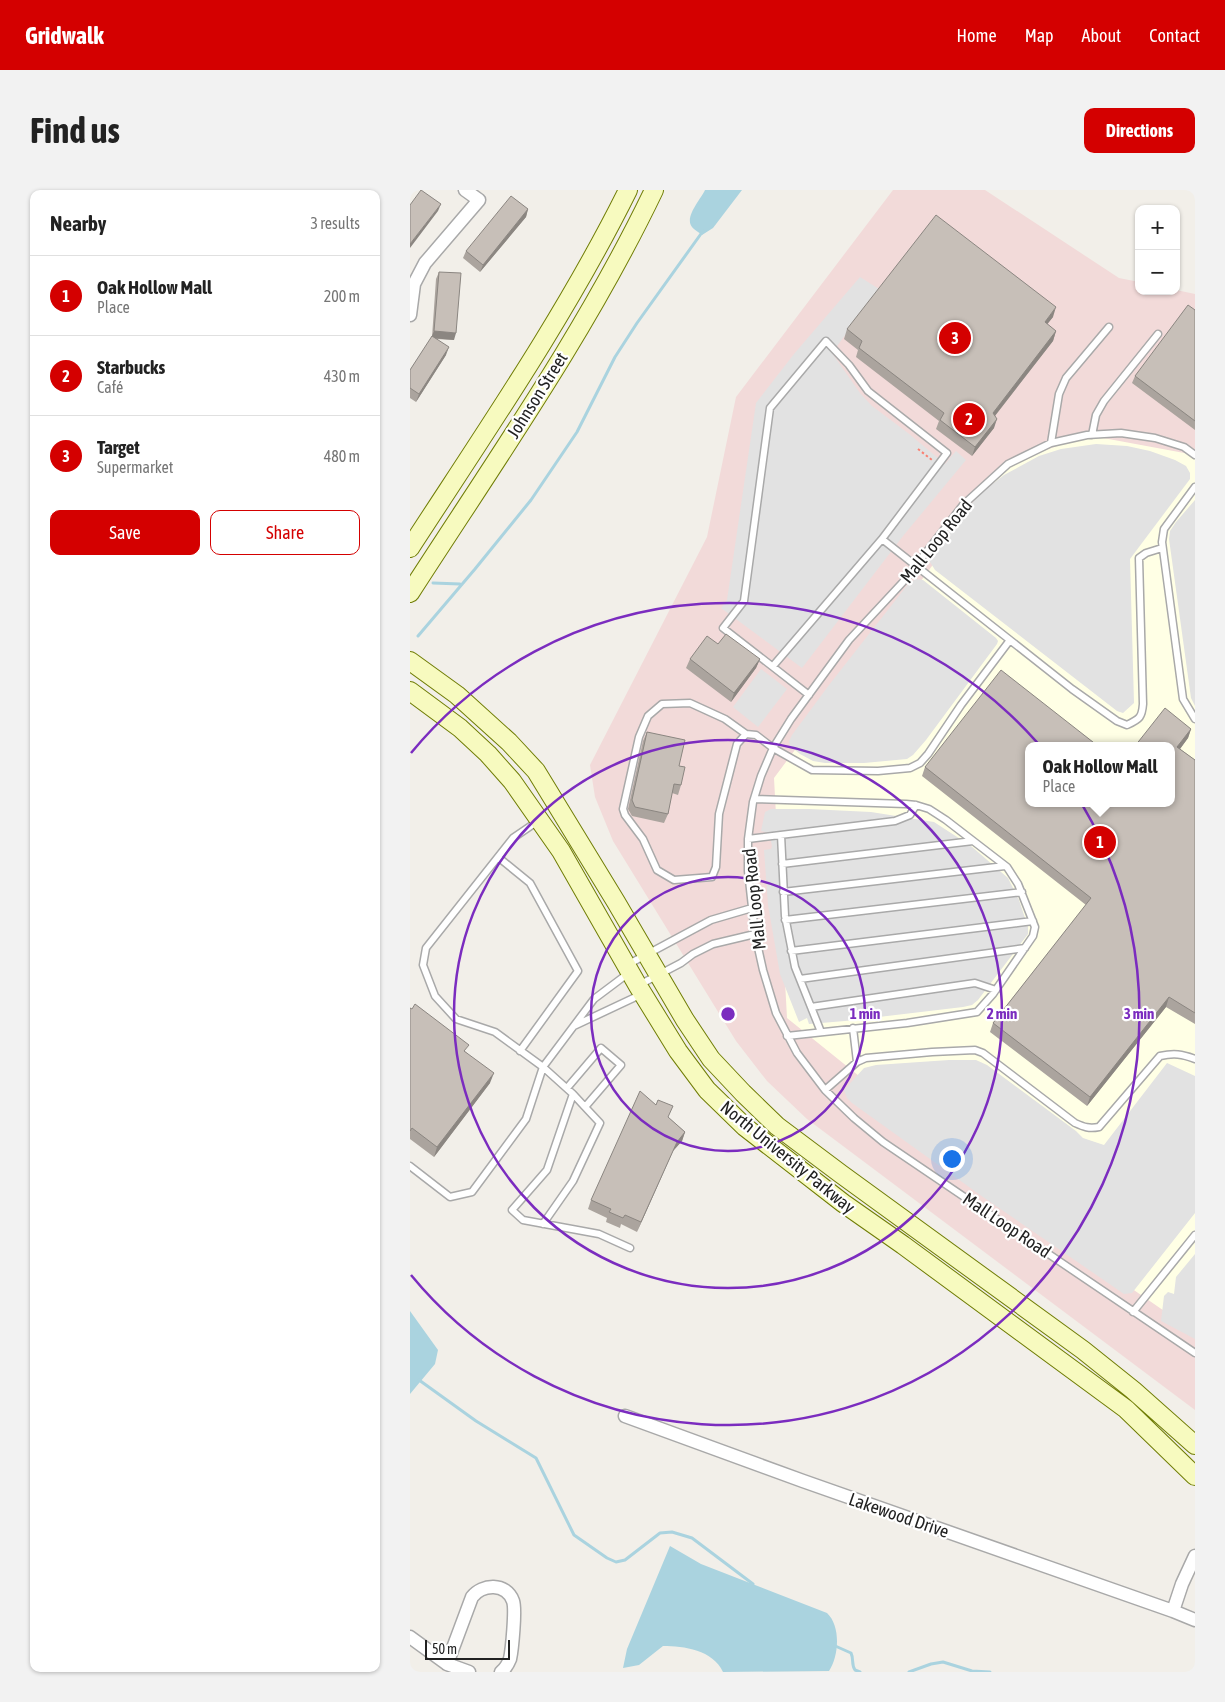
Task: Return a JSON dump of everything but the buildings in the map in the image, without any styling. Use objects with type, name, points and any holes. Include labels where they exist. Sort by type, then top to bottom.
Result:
[{"type":"main road","name":"Johnson Street","points":[[410,548],[534,356],[568,300],[628,190]]},
{"type":"main road","name":"Johnson Street","points":[[410,593],[577,331],[632,235],[654,190]]},
{"type":"main road","name":"North University Parkway","points":[[410,662],[457,695],[509,742],[536,771],[685,1020],[711,1059],[743,1093],[778,1126],[841,1174],[1084,1350],[1134,1390],[1195,1445]]},
{"type":"main road","name":"North University Parkway","points":[[410,691],[460,728],[488,754],[512,781],[565,858],[634,979],[678,1051],[707,1090],[745,1127],[843,1203],[1126,1409],[1195,1476]]},
{"type":"street","points":[[410,315],[414,284],[425,263],[479,200],[465,190]]},
{"type":"street","name":"Lakewood Drive","points":[[625,1416],[1195,1620]]},
{"type":"street","points":[[1173,1611],[1182,1584],[1195,1556]]},
{"type":"street","points":[[447,1664],[472,1597],[477,1591],[489,1586],[497,1587],[508,1593],[514,1608],[510,1660],[501,1672]]},
{"type":"street","points":[[410,1637],[447,1664],[469,1672]]},
{"type":"lane","points":[[1051,443],[1059,394],[1066,378],[1109,327]]},
{"type":"lane","points":[[1092,435],[1096,415],[1104,401],[1158,334]]},
{"type":"lane","points":[[773,666],[882,539],[947,453],[868,391],[849,365],[826,341],[770,408],[744,601],[724,628],[809,695]]},
{"type":"lane","name":"Mall Loop Road","points":[[1195,455],[1184,447],[1155,438],[1121,433],[1092,435],[1051,443],[1008,464],[963,505],[903,582],[849,640],[809,695],[773,748],[761,776],[754,799],[748,839],[748,871],[755,934],[768,990],[787,1036],[797,1053],[825,1090],[883,1142],[1195,1353]]},
{"type":"lane","points":[[1195,487],[1164,529],[1162,542],[1183,699],[1195,719]]},
{"type":"lane","points":[[882,539],[1072,688],[1117,721],[1128,725],[1138,720],[1143,704],[1139,558],[1146,553],[1162,548]]},
{"type":"lane","points":[[746,734],[737,744],[718,814],[716,867],[712,877],[674,880],[657,870],[643,839],[629,822],[622,809],[639,737],[648,716],[662,704],[690,703],[725,719],[746,734],[756,735],[773,748],[812,770],[878,771],[910,768],[920,763],[928,754],[1010,640]]},
{"type":"lane","points":[[754,799],[916,805],[935,813],[1012,872],[1022,892],[1035,927],[1033,936],[1025,948],[978,1012],[907,1023],[787,1036]]},
{"type":"lane","points":[[748,839],[904,819],[910,815],[916,805]]},
{"type":"lane","points":[[539,820],[513,838],[426,948],[423,965],[435,996],[456,1019],[495,1032],[543,1067],[574,1094],[600,1123],[573,1182],[543,1224]]},
{"type":"lane","points":[[781,835],[783,892],[795,967],[821,1032]]},
{"type":"lane","points":[[782,864],[973,841]]},
{"type":"lane","points":[[498,857],[530,883],[578,970],[520,1051]]},
{"type":"lane","points":[[783,892],[1005,866]]},
{"type":"lane","points":[[786,920],[1022,892]]},
{"type":"lane","points":[[573,1026],[634,979],[647,955],[711,920],[752,908]]},
{"type":"lane","points":[[792,951],[1033,921]]},
{"type":"lane","points":[[410,1166],[450,1197],[472,1192],[526,1119],[543,1067],[594,999],[634,979],[658,975],[713,944],[755,934]]},
{"type":"lane","points":[[800,979],[1025,948]]},
{"type":"lane","points":[[811,1007],[975,983],[996,990]]},
{"type":"lane","points":[[853,1028],[857,1062]]},
{"type":"lane","points":[[566,1088],[601,1048],[620,1065],[586,1107]]},
{"type":"lane","points":[[825,1090],[857,1062],[866,1058],[975,1050],[983,1053],[1075,1123],[1085,1128],[1091,1128],[1099,1127],[1160,1056],[1174,1053],[1195,1059]]},
{"type":"lane","points":[[574,1094],[547,1170],[512,1210],[523,1220],[599,1234],[630,1248]]},
{"type":"lane","points":[[1133,1312],[1195,1235]]},
{"type":"shaded area","points":[[893,190],[985,190],[1119,278],[1135,281],[1135,295],[1180,295],[1180,291],[1195,294],[1195,1410],[807,1119],[767,1081],[736,1041],[613,841],[595,797],[590,765],[707,537],[736,397]]},
{"type":"shaded area","points":[[860,277],[879,289],[832,353],[860,393],[872,406],[945,464],[956,451],[966,460],[903,536],[802,668],[721,608],[727,600],[756,403],[794,354]]},
{"type":"shaded area","points":[[1087,435],[1195,455],[1195,1329],[1186,1326],[1070,1246],[787,1018],[774,778],[1008,464]]},
{"type":"shaded area","points":[[1096,444],[1127,446],[1150,451],[1186,466],[1190,473],[1190,479],[1130,559],[1134,703],[1123,713],[1117,711],[935,570],[930,562],[930,556],[967,509],[981,493],[1004,475],[1039,456],[1061,449]]},
{"type":"shaded area","points":[[1195,500],[1195,706],[1191,698],[1169,539],[1170,531],[1176,522]]},
{"type":"shaded area","points":[[916,579],[923,580],[996,638],[997,644],[926,740],[907,759],[864,763],[825,763],[813,761],[800,754],[790,746],[789,741],[792,735],[909,583]]},
{"type":"shaded area","points":[[761,669],[787,689],[758,727],[733,707]]},
{"type":"shaded area","points":[[771,809],[871,812],[934,822],[971,846],[1008,878],[1019,900],[1028,927],[1028,934],[978,1000],[972,1005],[845,1021],[809,1024],[807,1018],[799,1022],[780,974],[768,905],[764,850],[771,849],[772,846],[769,833],[761,831],[765,812]]},
{"type":"shaded area","points":[[976,1060],[987,1065],[1083,1138],[1104,1145],[1167,1063],[1195,1076],[1195,1213],[1132,1293],[1124,1294],[983,1197],[852,1103],[847,1098],[844,1090],[864,1068],[876,1065]]},
{"type":"shaded area","points":[[1195,1254],[1195,1339],[1161,1321],[1164,1296],[1168,1292],[1174,1294],[1176,1277]]},
{"type":"water","points":[[705,190],[742,190],[713,228],[702,235],[692,227],[690,218]]},
{"type":"water","points":[[410,1311],[438,1350],[435,1364],[410,1394]]},
{"type":"water","points":[[670,1546],[701,1564],[827,1613],[835,1625],[837,1641],[835,1657],[829,1671],[723,1672],[705,1654],[689,1648],[663,1646],[639,1665],[623,1668],[627,1649]]},
{"type":"waterway","points":[[418,636],[531,500],[577,432],[615,357],[703,231]]},
{"type":"waterway","points":[[433,583],[460,584]]},
{"type":"waterway","points":[[419,1380],[476,1421],[536,1458],[574,1535],[607,1558],[616,1562],[625,1560],[660,1533],[672,1532],[692,1538],[753,1584]]},
{"type":"waterway","points":[[833,1645],[851,1653],[854,1668],[860,1672]]},
{"type":"waterway","points":[[909,1672],[943,1662],[972,1671],[990,1672]]},
{"type":"place","name":"Target","points":[[955,338]]},
{"type":"place","name":"Starbucks","points":[[969,419]]},
{"type":"place","name":"Oak Hollow Mall","points":[[1100,842]]}]
